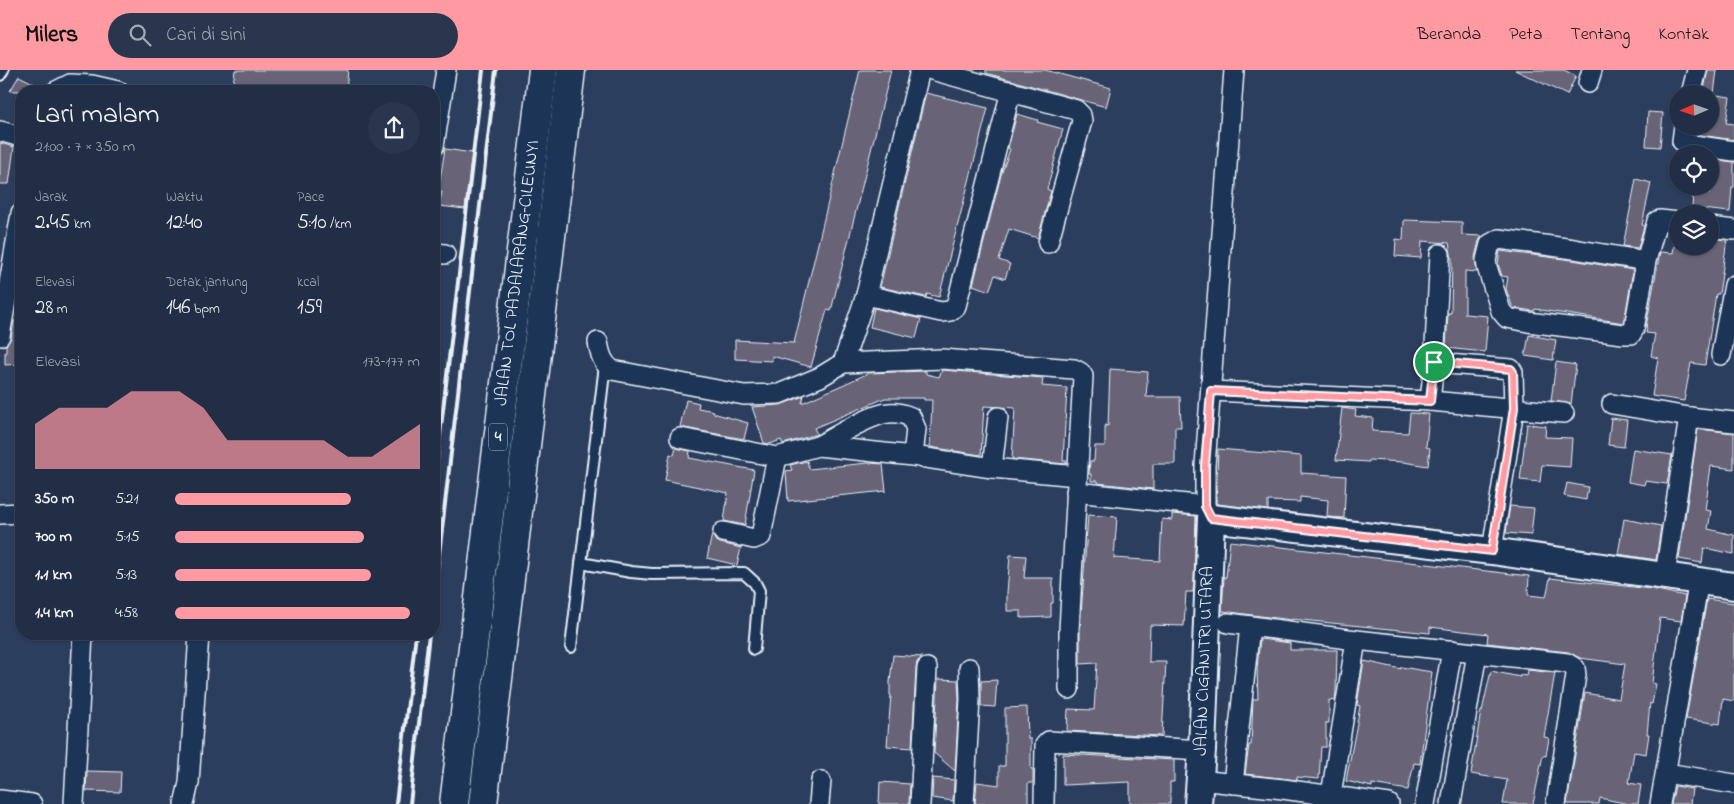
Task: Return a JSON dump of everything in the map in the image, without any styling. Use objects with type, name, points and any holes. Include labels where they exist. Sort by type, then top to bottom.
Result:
[{"type":"highway","name":"JALAN TOL PADALARANG–CILEUNYI","points":[[454,804],[542,70]]},
{"type":"highway","name":"JALAN TOL PADALARANG–CILEUNYI","points":[[483,804],[571,70]]},
{"type":"street","points":[[440,108],[446,70]]},
{"type":"street","points":[[843,363],[866,295],[920,70]]},
{"type":"street","points":[[932,70],[1076,110],[1081,115],[1082,121],[1048,243]]},
{"type":"street","points":[[1208,512],[1205,466],[1234,70]]},
{"type":"street","points":[[1693,85],[1696,70]]},
{"type":"street","points":[[68,85],[92,85]]},
{"type":"street","points":[[866,295],[941,312],[950,312],[956,306],[1011,92]]},
{"type":"street","points":[[0,131],[15,135]]},
{"type":"street","points":[[1682,135],[1682,141],[1686,144],[1734,151]]},
{"type":"street","points":[[1646,262],[1574,249],[1499,239],[1490,244],[1486,260],[1499,306],[1507,318],[1631,334],[1634,329],[1646,262],[1657,221],[1669,221]]},
{"type":"street","points":[[1719,228],[1734,230]]},
{"type":"street","points":[[0,336],[15,253]]},
{"type":"street","points":[[1430,401],[1440,254]]},
{"type":"street","points":[[1721,355],[1734,285]]},
{"type":"street","points":[[598,342],[599,351],[605,365],[612,370],[744,395],[779,394],[820,377],[843,363],[942,359],[1074,369],[1083,376],[1069,630],[1070,689]]},
{"type":"street","points":[[1434,362],[1513,370],[1514,408],[1492,551]]},
{"type":"street","points":[[1211,391],[1430,401],[1564,413]]},
{"type":"street","points":[[1612,404],[1689,417],[1734,422]]},
{"type":"street","points":[[680,438],[777,457],[818,446],[867,420],[887,413],[901,413],[912,417],[916,429],[913,456]]},
{"type":"street","points":[[992,468],[998,417]]},
{"type":"street","points":[[1665,575],[1689,417]]},
{"type":"street","points":[[818,446],[913,456],[992,468],[1208,512],[1734,586]]},
{"type":"street","points":[[724,532],[754,538],[762,536],[777,457]]},
{"type":"street","name":"JALAN CIGANITRI UTARA","points":[[1198,792],[1202,750],[1208,512]]},
{"type":"street","points":[[0,514],[15,513]]},
{"type":"street","points":[[1660,804],[1699,580]]},
{"type":"street","points":[[1228,623],[1356,640],[1567,663],[1575,668],[1576,675],[1556,804]]},
{"type":"street","points":[[1233,784],[1250,626]]},
{"type":"street","points":[[74,804],[83,640]]},
{"type":"street","points":[[184,804],[189,783],[199,640]]},
{"type":"street","points":[[1331,795],[1356,640]]},
{"type":"street","points":[[1426,804],[1452,650]]},
{"type":"street","points":[[1451,804],[1477,653]]},
{"type":"street","points":[[920,804],[927,668]]},
{"type":"street","points":[[964,804],[970,708],[969,668]]},
{"type":"street","points":[[1044,804],[1045,745],[1049,741],[1202,750]]},
{"type":"street","points":[[1666,773],[1734,784]]},
{"type":"street","points":[[819,804],[821,781]]},
{"type":"street","points":[[1198,792],[1233,784],[1331,795],[1389,804]]},
{"type":"street","points":[[0,800],[32,804]]},
{"type":"lane","points":[[0,75],[3,70]]},
{"type":"lane","points":[[571,648],[605,365]]},
{"type":"lane","points":[[581,563],[652,574],[744,573],[755,583],[759,591],[754,649]]},
{"type":"building","points":[[235,70],[348,70],[347,85],[233,85]]},
{"type":"building","points":[[860,70],[891,70],[831,311],[827,310],[811,367],[772,356],[772,361],[735,359],[735,340],[794,343]]},
{"type":"building","points":[[986,70],[1045,70],[1111,88],[1106,107],[986,73]]},
{"type":"building","points":[[1515,70],[1564,70],[1576,76],[1567,95]]},
{"type":"building","points":[[1708,70],[1717,70],[1715,85],[1705,85]]},
{"type":"building","points":[[19,76],[37,85],[15,85],[15,91],[10,91]]},
{"type":"building","points":[[926,93],[988,108],[939,297],[927,294],[926,297],[880,287]]},
{"type":"building","points":[[1719,95],[1730,97],[1726,123],[1734,124],[1734,140],[1701,135],[1719,135]]},
{"type":"building","points":[[1648,112],[1663,113],[1660,147],[1646,146]]},
{"type":"building","points":[[1017,114],[1063,129],[1047,189],[1051,191],[1038,238],[1009,229],[999,260],[1010,264],[1005,279],[995,275],[989,291],[973,285],[1001,175],[1010,149],[1008,148]]},
{"type":"building","points":[[0,143],[14,147],[9,184],[0,184]]},
{"type":"building","points":[[445,149],[472,153],[465,209],[440,206],[442,192],[440,192]]},
{"type":"building","points":[[1719,160],[1734,162],[1734,187],[1732,187],[1730,212],[1719,211],[1719,205],[1692,205],[1693,195],[1719,195]]},
{"type":"building","points":[[1636,179],[1651,183],[1642,225],[1644,226],[1638,248],[1623,246]]},
{"type":"building","points":[[1404,220],[1462,222],[1462,235],[1482,236],[1475,257],[1477,272],[1465,271],[1465,314],[1488,316],[1485,352],[1446,348],[1448,313],[1451,313],[1452,259],[1449,243],[1422,241],[1421,258],[1395,256],[1396,239],[1403,240]]},
{"type":"building","points":[[1719,239],[1727,240],[1705,365],[1691,363],[1684,401],[1652,396],[1658,358],[1651,356],[1655,334],[1646,333],[1646,327],[1660,252],[1669,253],[1669,255],[1719,255]]},
{"type":"building","points":[[1500,251],[1633,270],[1624,323],[1535,309],[1534,311],[1513,308],[1506,289],[1508,277],[1502,276],[1498,264]]},
{"type":"building","points":[[874,308],[921,319],[916,338],[870,327]]},
{"type":"building","points":[[15,321],[15,364],[5,365],[6,345],[11,338]]},
{"type":"building","points":[[1529,335],[1556,340],[1553,360],[1525,356]]},
{"type":"building","points":[[1556,362],[1576,365],[1571,404],[1551,401]]},
{"type":"building","points":[[1110,369],[1148,372],[1146,397],[1180,397],[1181,427],[1175,427],[1175,464],[1153,464],[1153,489],[1091,481],[1091,474],[1089,474],[1090,461],[1094,461],[1095,446],[1105,446],[1105,425],[1108,426]]},
{"type":"building","points":[[942,370],[1043,378],[1042,386],[1067,388],[1063,461],[1067,461],[1067,464],[1012,459],[1015,408],[984,406],[981,455],[930,447],[932,400],[924,400],[924,398],[885,398],[814,428],[817,434],[783,444],[781,440],[770,444],[764,443],[752,407],[780,405],[804,396],[802,403],[869,373],[926,371],[926,374],[939,377]]},
{"type":"building","points":[[686,400],[699,403],[698,408],[714,411],[713,413],[748,423],[744,439],[680,427]]},
{"type":"building","points":[[1342,408],[1356,410],[1355,416],[1373,418],[1372,431],[1408,433],[1410,413],[1429,414],[1426,447],[1430,448],[1428,466],[1403,462],[1336,460]]},
{"type":"building","points":[[1611,418],[1627,420],[1624,447],[1608,445]]},
{"type":"building","points":[[1527,424],[1546,426],[1545,437],[1572,438],[1570,467],[1542,465],[1540,482],[1520,480]]},
{"type":"building","points":[[1698,429],[1734,433],[1734,469],[1711,466],[1705,510],[1711,511],[1708,529],[1734,535],[1734,554],[1704,548],[1702,563],[1679,559]]},
{"type":"building","points":[[676,448],[690,451],[689,458],[754,470],[745,525],[724,521],[728,493],[665,480],[670,454],[674,455]]},
{"type":"building","points":[[1218,449],[1301,456],[1301,473],[1346,476],[1344,518],[1327,517],[1328,500],[1300,497],[1300,502],[1268,501],[1268,510],[1216,504]]},
{"type":"building","points":[[1633,449],[1672,455],[1667,484],[1645,481],[1644,485],[1628,482]]},
{"type":"building","points":[[807,461],[809,469],[868,463],[883,464],[886,491],[788,501],[786,471],[792,470],[790,465]]},
{"type":"building","points":[[1567,483],[1588,487],[1586,500],[1564,496]]},
{"type":"building","points":[[1510,506],[1534,508],[1531,535],[1506,533]]},
{"type":"building","points":[[1172,514],[1196,516],[1194,581],[1193,592],[1186,592],[1184,626],[1150,625],[1149,662],[1166,662],[1162,736],[1067,731],[1068,709],[1094,710],[1097,663],[1080,664],[1080,630],[1088,515],[1117,517],[1114,558],[1160,561],[1162,519],[1172,520]]},
{"type":"building","points":[[1624,519],[1661,526],[1656,560],[1618,554]]},
{"type":"building","points":[[712,534],[715,540],[720,543],[741,548],[737,565],[707,558]]},
{"type":"building","points":[[1230,541],[1529,576],[1528,595],[1546,597],[1550,578],[1652,589],[1685,596],[1681,621],[1660,618],[1652,683],[1656,684],[1652,704],[1650,703],[1646,754],[1634,752],[1629,783],[1641,785],[1638,804],[1600,798],[1599,804],[1567,804],[1585,693],[1619,699],[1625,664],[1580,658],[1568,652],[1487,643],[1488,634],[1430,627],[1430,633],[1292,620],[1222,611],[1224,577],[1226,577]]},
{"type":"building","points":[[1010,555],[1026,556],[1024,578],[1053,578],[1051,617],[1021,618],[1021,611],[1007,611]]},
{"type":"building","points":[[1707,599],[1734,603],[1734,701],[1723,699],[1720,724],[1686,719]]},
{"type":"building","points":[[1260,639],[1290,643],[1290,650],[1337,650],[1335,701],[1329,700],[1329,723],[1326,723],[1326,747],[1321,747],[1319,779],[1297,777],[1297,780],[1245,774],[1249,745],[1251,745],[1253,699],[1258,699],[1257,669]]},
{"type":"building","points":[[893,655],[922,657],[917,662],[916,667],[912,748],[887,746]]},
{"type":"building","points":[[1364,661],[1401,669],[1401,667],[1432,672],[1420,764],[1414,763],[1408,790],[1372,784],[1372,787],[1346,781],[1360,706],[1357,705]]},
{"type":"building","points":[[1528,670],[1555,673],[1544,737],[1549,738],[1546,756],[1543,755],[1533,804],[1503,804],[1507,780],[1471,774],[1481,711],[1491,671],[1520,677],[1520,675],[1527,676]]},
{"type":"building","points":[[938,679],[958,680],[959,699],[955,771],[934,753]]},
{"type":"building","points":[[997,680],[995,707],[981,706],[981,681]]},
{"type":"building","points":[[1027,707],[1028,739],[1031,739],[1031,769],[1033,769],[1033,783],[1028,783],[1028,804],[975,804],[977,782],[999,785],[999,766],[1005,766],[1005,708]]},
{"type":"building","points":[[1063,754],[1174,760],[1174,782],[1170,782],[1170,804],[1130,804],[1130,782],[1063,785]]},
{"type":"building","points":[[87,771],[121,772],[120,792],[86,791]]},
{"type":"building","points":[[933,778],[954,780],[953,801],[932,798]]},
{"type":"building","points":[[880,782],[910,784],[909,804],[879,804]]},
{"type":"building","points":[[1675,786],[1692,789],[1690,804],[1671,804]]},
{"type":"railway","points":[[440,435],[483,70]]},
{"type":"railway","points":[[440,546],[496,70]]},
{"type":"railway","points":[[396,804],[415,640]]},
{"type":"railway","points":[[410,804],[428,640]]},
{"type":"route","points":[[1434,362],[1513,370],[1514,408],[1492,551],[1211,518],[1205,506],[1205,466],[1211,391],[1430,401],[1434,362]]}]
